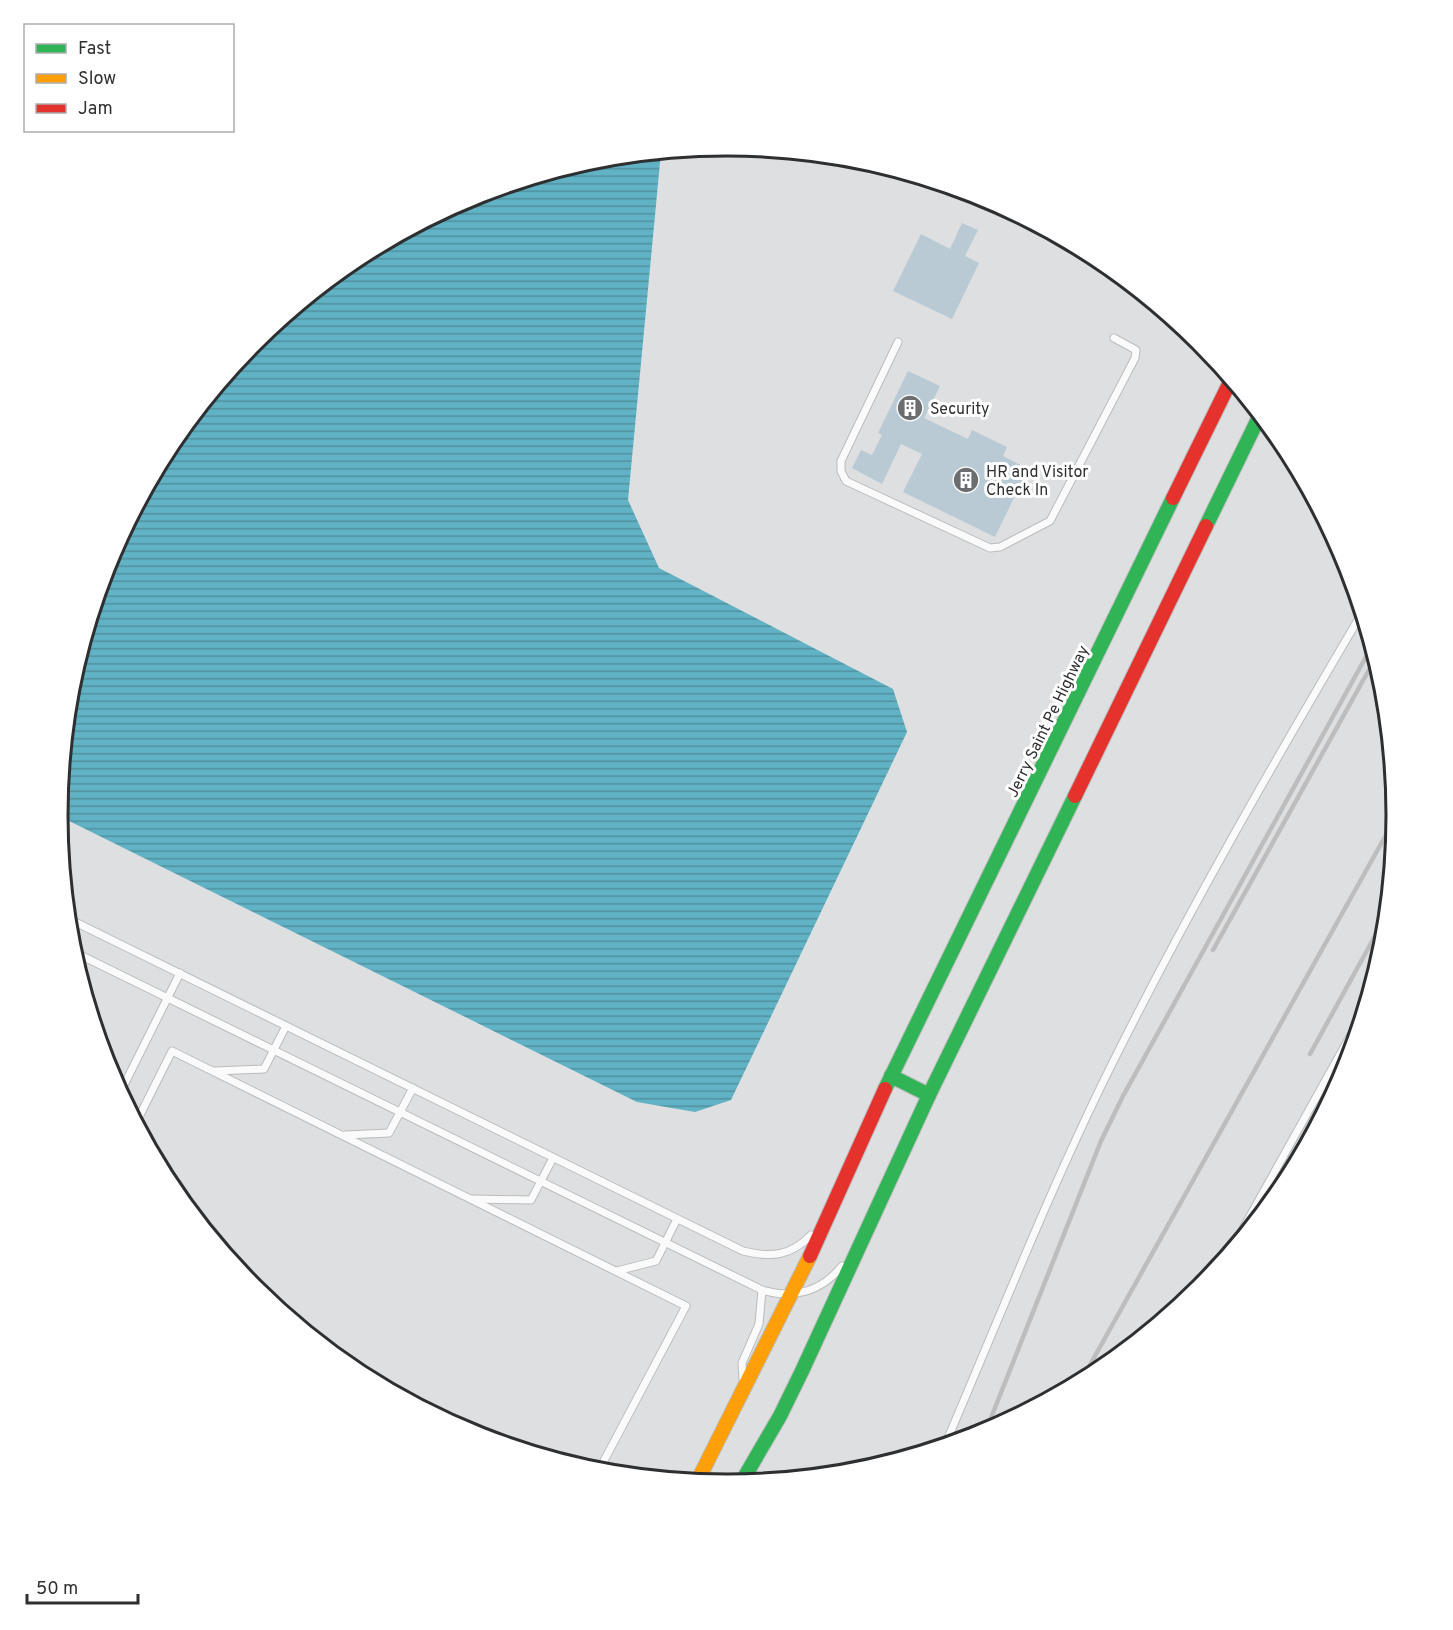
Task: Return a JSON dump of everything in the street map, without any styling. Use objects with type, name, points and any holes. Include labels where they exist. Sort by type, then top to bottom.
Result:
[{"type":"main road","name":"Jerry Saint Pe Highway","points":[[701,1473],[792,1294],[891,1076],[1228,387]]},
{"type":"main road","points":[[746,1474],[785,1407],[929,1095],[1256,424]]},
{"type":"main road","points":[[891,1076],[929,1095]]},
{"type":"lane","points":[[898,342],[841,461],[841,471],[846,481],[990,548],[1000,547],[1050,521],[1135,358],[1136,350],[1114,338]]},
{"type":"lane","points":[[949,1435],[1058,1178],[1110,1068],[1299,719],[1357,622]]},
{"type":"lane","points":[[77,923],[743,1251],[763,1256],[786,1254],[798,1248],[822,1225]]},
{"type":"lane","points":[[83,956],[762,1290],[792,1294],[824,1284],[862,1241]]},
{"type":"lane","points":[[125,1083],[180,974]]},
{"type":"lane","points":[[212,1071],[264,1070],[286,1026]]},
{"type":"lane","points":[[140,1115],[172,1051],[686,1306],[603,1462]]},
{"type":"lane","points":[[1254,1209],[1340,1054]]},
{"type":"lane","points":[[342,1136],[389,1133],[412,1088]]},
{"type":"lane","points":[[470,1199],[531,1200],[553,1158]]},
{"type":"lane","points":[[617,1271],[656,1261],[677,1219]]},
{"type":"lane","points":[[743,1387],[742,1363],[759,1324],[762,1290]]},
{"type":"water","points":[[660,160],[628,500],[659,568],[893,689],[907,732],[731,1100],[695,1112],[637,1102],[68,821],[69,772],[80,686],[102,603],[118,563],[156,485],[204,414],[231,380],[261,349],[325,292],[397,244],[435,224],[474,206],[556,178]]},
{"type":"building","points":[[962,223],[978,230],[965,256],[979,263],[952,319],[893,291],[921,234],[950,249]]},
{"type":"building","name":"HR and Visitor Check In","points":[[908,371],[940,386],[924,418],[968,439],[972,430],[1007,447],[1003,456],[1028,469],[995,537],[903,492],[922,454],[901,444],[882,484],[852,468],[861,450],[872,455],[882,435],[878,433]]},
{"type":"railway","points":[[991,1419],[1101,1141],[1123,1096],[1366,657]]},
{"type":"railway","points":[[1213,950],[1369,670]]},
{"type":"railway","points":[[1090,1365],[1385,837]]},
{"type":"railway","points":[[1310,1054],[1374,938]]},
{"type":"traffic: fast","points":[[1206,526],[1256,424]]},
{"type":"traffic: fast","points":[[885,1089],[1173,498]]},
{"type":"traffic: fast","points":[[747,1474],[780,1416],[802,1371],[929,1095],[1075,796]]},
{"type":"traffic: fast","points":[[891,1076],[929,1095]]},
{"type":"traffic: slow","points":[[701,1473],[810,1256]]},
{"type":"traffic: jam","points":[[1173,498],[1228,387]]},
{"type":"traffic: jam","points":[[1075,796],[1206,526]]},
{"type":"traffic: jam","points":[[810,1256],[885,1089]]},
{"type":"place","name":"Security","points":[[910,408]]},
{"type":"place","name":"HR and Visitor Check In","points":[[966,480]]}]
